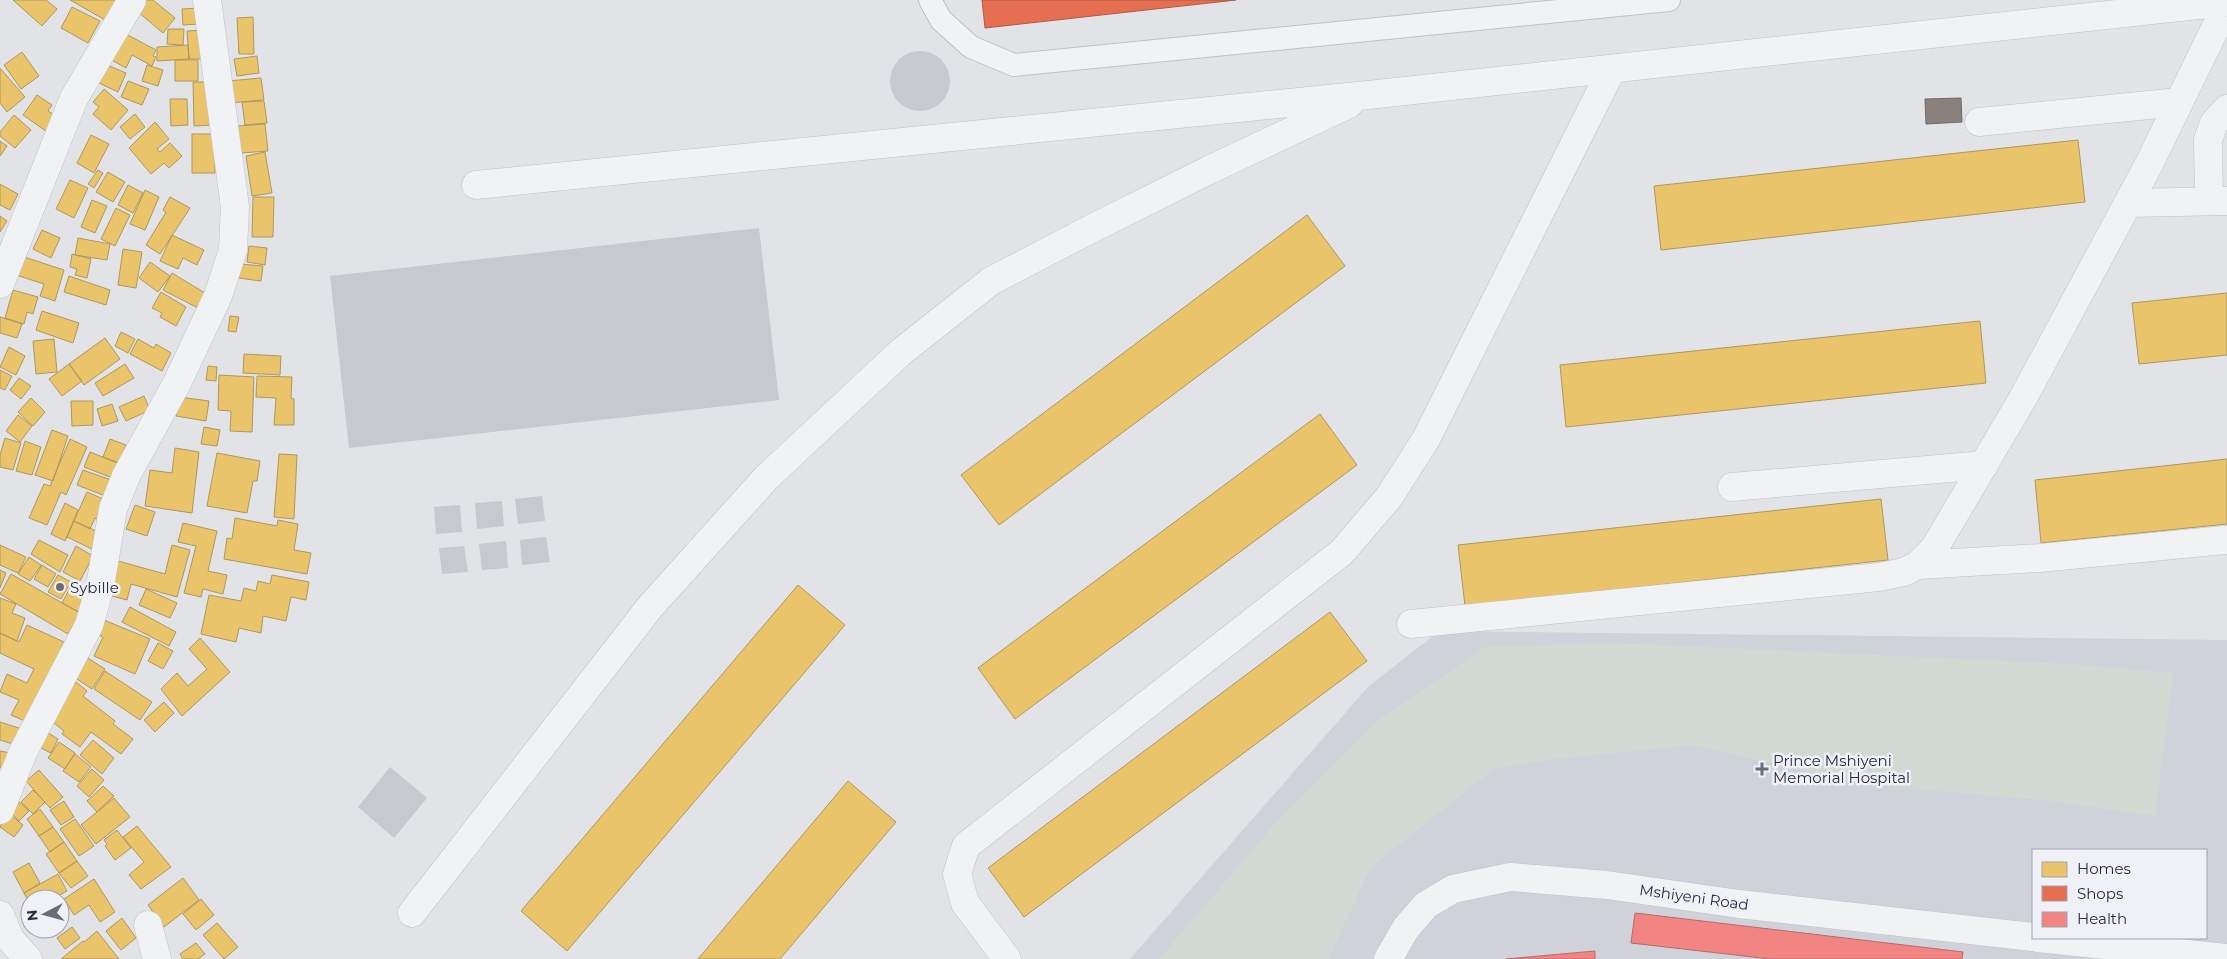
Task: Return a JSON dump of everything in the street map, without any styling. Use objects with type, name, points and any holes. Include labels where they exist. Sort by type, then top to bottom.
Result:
[{"type":"street","points":[[0,284],[74,98],[132,0]]},
{"type":"street","points":[[0,810],[23,752],[89,625],[100,587],[113,509],[126,476],[177,382],[218,296],[233,250],[235,207],[206,0]]},
{"type":"street","points":[[476,185],[1368,95],[2227,3]]},
{"type":"street","points":[[1918,566],[1934,549],[2023,398],[2128,203],[2227,3]]},
{"type":"street","points":[[1007,958],[964,903],[957,874],[966,846],[1342,552],[1389,497],[1426,439],[1612,69]]},
{"type":"street","points":[[412,913],[650,607],[766,478],[901,352],[991,282],[1090,229],[1368,95]]},
{"type":"street","points":[[1979,122],[2179,102]]},
{"type":"street","points":[[2128,203],[2218,201],[2208,140],[2214,123],[2227,109]]},
{"type":"street","points":[[1732,487],[1984,465]]},
{"type":"street","points":[[1411,624],[1808,585],[1904,572],[1918,566],[2040,558],[2224,540]]},
{"type":"street","name":"Mshiyeni Road","points":[[1388,959],[1406,928],[1426,905],[1453,889],[1510,877],[1607,885],[1739,904],[2032,937]]},
{"type":"street","points":[[0,915],[10,939],[28,959]]},
{"type":"street","points":[[148,925],[157,959]]},
{"type":"street","points":[[2047,939],[2227,958]]},
{"type":"lane","points":[[930,0],[941,20],[971,47],[1014,65],[1669,0]]},
{"type":"shaded area","name":"Prince Mshiyeni Memorial Hospital","points":[[1439,631],[2227,640],[2227,959],[1130,959],[1368,687]]},
{"type":"shaded area","points":[[1639,644],[2067,664],[2173,673],[2155,816],[2053,801],[1871,785],[1692,745],[1553,759],[1495,768],[1370,868],[1328,959],[1159,959],[1274,825],[1377,721],[1487,646]]},
{"type":"building: Homes","points":[[13,0],[46,0],[57,9],[42,26]]},
{"type":"building: Homes","points":[[70,0],[119,0],[107,21]]},
{"type":"building: Homes","points":[[146,0],[153,0],[175,18],[163,33],[137,11]]},
{"type":"building: Homes","points":[[72,7],[100,21],[88,43],[61,28]]},
{"type":"building: Homes","points":[[199,8],[200,24],[183,25],[182,9]]},
{"type":"building: Homes","points":[[253,17],[254,54],[239,54],[237,18]]},
{"type":"building: Homes","points":[[168,29],[184,29],[183,45],[167,44]]},
{"type":"building: Homes","points":[[205,30],[206,59],[189,59],[187,31]]},
{"type":"building: Homes","points":[[124,33],[156,50],[153,56],[156,57],[152,66],[132,55],[126,68],[110,59]]},
{"type":"building: Homes","points":[[188,45],[189,59],[157,61],[157,47]]},
{"type":"building: Homes","points":[[22,52],[39,76],[21,89],[4,65]]},
{"type":"building: Homes","points":[[257,56],[259,73],[237,76],[234,59]]},
{"type":"building: Homes","points":[[175,60],[198,60],[198,81],[175,81]]},
{"type":"building: Homes","points":[[107,65],[126,73],[118,92],[99,83]]},
{"type":"building: Homes","points":[[147,65],[163,70],[158,86],[142,81]]},
{"type":"building: Homes","points":[[0,68],[25,97],[7,112],[0,103]]},
{"type":"building: Homes","points":[[261,78],[264,100],[230,103],[228,81]]},
{"type":"building: Homes","points":[[128,81],[149,89],[142,105],[121,97]]},
{"type":"building: Homes","points":[[193,82],[211,82],[214,125],[194,126]]},
{"type":"building: Homes","points":[[104,89],[128,110],[111,130],[93,114],[99,107],[93,102]]},
{"type":"building: Homes","points":[[37,95],[52,105],[48,111],[61,119],[50,134],[23,115]]},
{"type":"building: Homes","points":[[170,99],[187,99],[188,125],[171,126]]},
{"type":"building: Homes","points":[[264,101],[267,123],[245,125],[242,102]]},
{"type":"building: Homes","points":[[135,114],[145,127],[130,139],[120,127]]},
{"type":"building: Homes","points":[[14,115],[31,130],[15,148],[0,136],[0,132]]},
{"type":"building: Homes","points":[[155,122],[169,139],[157,149],[160,152],[170,143],[182,156],[169,168],[164,163],[151,174],[129,148]]},
{"type":"building: Homes","points":[[265,124],[268,151],[241,153],[238,126]]},
{"type":"building: Homes","points":[[192,134],[215,134],[215,173],[192,173]]},
{"type":"building: Homes","points":[[91,135],[109,144],[94,173],[77,163]]},
{"type":"building: Homes","points":[[2078,140],[2085,202],[1661,250],[1654,186]]},
{"type":"building: Homes","points":[[0,141],[7,146],[0,156]]},
{"type":"building: Homes","points":[[265,152],[272,193],[252,196],[246,156]]},
{"type":"building: Homes","points":[[98,170],[103,173],[94,188],[88,184]]},
{"type":"building: Homes","points":[[108,172],[125,182],[113,202],[96,192]]},
{"type":"building: Homes","points":[[70,180],[88,188],[74,218],[56,209]]},
{"type":"building: Homes","points":[[0,184],[18,194],[10,210],[0,205]]},
{"type":"building: Homes","points":[[128,185],[143,193],[133,213],[118,205]]},
{"type":"building: Homes","points":[[145,190],[159,197],[145,230],[130,224]]},
{"type":"building: Homes","points":[[170,197],[190,208],[160,254],[146,245],[166,212],[163,210]]},
{"type":"building: Homes","points":[[253,197],[274,197],[273,237],[252,237]]},
{"type":"building: Homes","points":[[92,200],[107,206],[95,233],[81,227]]},
{"type":"building: Homes","points":[[116,208],[130,215],[115,246],[101,239]]},
{"type":"building: Homes","points":[[1307,215],[1345,266],[999,525],[961,475]]},
{"type":"building: Homes","points":[[0,216],[7,221],[0,232]]},
{"type":"building: Homes","points":[[42,230],[60,238],[51,258],[33,249]]},
{"type":"building: Homes","points":[[172,235],[204,250],[197,265],[183,258],[178,269],[160,261]]},
{"type":"building: Homes","points":[[78,238],[110,244],[107,260],[75,255]]},
{"type":"building: Homes","points":[[249,246],[267,248],[265,265],[247,262]]},
{"type":"building: Homes","points":[[123,249],[142,252],[136,288],[118,285]]},
{"type":"building: Homes","points":[[72,254],[91,259],[87,278],[75,275],[77,269],[70,267]]},
{"type":"building: Homes","points":[[21,256],[64,270],[55,301],[40,296],[44,284],[16,275]]},
{"type":"building: Homes","points":[[150,262],[170,276],[158,292],[139,278]]},
{"type":"building: Homes","points":[[240,264],[263,266],[261,281],[238,278]]},
{"type":"building: Homes","points":[[172,273],[205,293],[198,308],[163,290]]},
{"type":"building: Homes","points":[[69,276],[110,290],[106,305],[64,292]]},
{"type":"building: Homes","points":[[13,290],[38,297],[33,314],[27,312],[24,324],[5,318]]},
{"type":"building: Homes","points":[[161,292],[186,307],[176,326],[160,317],[162,313],[152,308]]},
{"type":"building: Homes","points":[[2227,293],[2227,355],[2139,364],[2132,303]]},
{"type":"building: Homes","points":[[42,311],[79,323],[73,343],[36,330]]},
{"type":"building: Homes","points":[[230,316],[239,317],[236,332],[228,331]]},
{"type":"building: Homes","points":[[0,317],[22,324],[17,338],[0,333]]},
{"type":"building: Homes","points":[[1980,321],[1986,383],[1566,427],[1560,365]]},
{"type":"building: Homes","points":[[121,332],[135,339],[128,353],[115,346]]},
{"type":"building: Homes","points":[[105,338],[120,359],[84,385],[69,364]]},
{"type":"building: Homes","points":[[54,339],[57,372],[36,374],[33,341]]},
{"type":"building: Homes","points":[[138,339],[154,348],[156,344],[171,353],[162,371],[130,354]]},
{"type":"building: Homes","points":[[9,347],[25,356],[16,375],[0,367]]},
{"type":"building: Homes","points":[[244,354],[281,356],[280,375],[243,373]]},
{"type":"building: Homes","points":[[69,364],[82,381],[62,396],[49,379]]},
{"type":"building: Homes","points":[[125,364],[134,378],[103,396],[95,383]]},
{"type":"building: Homes","points":[[208,366],[217,367],[216,381],[206,380]]},
{"type":"building: Homes","points":[[0,370],[12,376],[5,390],[0,388]]},
{"type":"building: Homes","points":[[219,375],[254,377],[252,432],[230,431],[231,411],[218,410]]},
{"type":"building: Homes","points":[[257,376],[292,377],[291,398],[294,399],[294,425],[274,425],[276,398],[256,397]]},
{"type":"building: Homes","points":[[19,378],[31,386],[21,399],[10,390]]},
{"type":"building: Homes","points":[[144,396],[150,410],[126,421],[119,407]]},
{"type":"building: Homes","points":[[179,397],[209,401],[206,421],[176,416]]},
{"type":"building: Homes","points":[[31,398],[45,412],[33,426],[18,412]]},
{"type":"building: Homes","points":[[71,401],[93,401],[93,425],[72,426]]},
{"type":"building: Homes","points":[[112,404],[118,421],[102,426],[97,409]]},
{"type":"building: Homes","points":[[1320,414],[1357,465],[1015,719],[978,668]]},
{"type":"building: Homes","points":[[18,415],[32,426],[20,442],[6,431]]},
{"type":"building: Homes","points":[[204,427],[220,430],[217,446],[201,444]]},
{"type":"building: Homes","points":[[52,430],[68,436],[53,481],[35,475]]},
{"type":"building: Homes","points":[[5,438],[21,443],[13,470],[0,467],[0,455]]},
{"type":"building: Homes","points":[[70,439],[87,447],[66,495],[61,492],[47,525],[29,518],[44,484],[50,486]]},
{"type":"building: Homes","points":[[110,439],[126,445],[119,463],[103,457]]},
{"type":"building: Homes","points":[[25,441],[41,447],[32,475],[16,471]]},
{"type":"building: Homes","points":[[175,448],[199,452],[192,513],[145,506],[150,470],[172,473]]},
{"type":"building: Homes","points":[[90,452],[120,464],[115,479],[84,467]]},
{"type":"building: Homes","points":[[217,453],[260,461],[257,481],[253,481],[247,513],[207,506]]},
{"type":"building: Homes","points":[[279,454],[297,455],[294,519],[274,517]]},
{"type":"building: Homes","points":[[2227,459],[2227,524],[2041,543],[2035,480]]},
{"type":"building: Homes","points":[[83,470],[114,481],[108,497],[77,485]]},
{"type":"building: Homes","points":[[87,492],[108,501],[100,520],[95,518],[90,529],[74,521]]},
{"type":"building: Homes","points":[[1881,499],[1888,560],[1465,606],[1458,545]]},
{"type":"building: Homes","points":[[65,503],[78,510],[65,541],[51,534]]},
{"type":"building: Homes","points":[[135,505],[155,512],[147,536],[126,529]]},
{"type":"building: Homes","points":[[235,518],[277,526],[278,520],[298,524],[294,550],[311,553],[307,574],[224,559],[227,538],[232,539]]},
{"type":"building: Homes","points":[[74,521],[103,534],[96,551],[67,537]]},
{"type":"building: Homes","points":[[183,523],[217,531],[208,571],[227,575],[223,594],[203,589],[201,597],[184,593],[196,546],[178,542]]},
{"type":"building: Homes","points":[[39,540],[68,555],[60,572],[31,554]]},
{"type":"building: Homes","points":[[0,545],[26,557],[18,573],[0,565]]},
{"type":"building: Homes","points":[[172,545],[190,550],[177,597],[131,584],[127,600],[108,595],[118,561],[165,574]]},
{"type":"building: Homes","points":[[76,546],[93,556],[80,581],[63,572]]},
{"type":"building: Homes","points":[[29,557],[41,565],[30,581],[18,574]]},
{"type":"building: Homes","points":[[42,565],[56,574],[48,587],[34,579]]},
{"type":"building: Homes","points":[[0,570],[6,573],[0,588]]},
{"type":"building: Homes","points":[[11,574],[80,613],[68,634],[0,594]]},
{"type":"building: Homes","name":"Sybille","points":[[58,575],[71,582],[61,599],[48,592]]},
{"type":"building: Homes","points":[[272,575],[309,582],[306,600],[291,597],[286,621],[263,616],[261,633],[239,628],[236,642],[201,634],[209,595],[241,601],[244,588],[256,591],[258,581],[270,584]]},
{"type":"building: Homes","points":[[74,580],[91,590],[79,612],[62,603]]},
{"type":"building: Homes","points":[[798,585],[845,625],[567,951],[521,911]]},
{"type":"building: Homes","points":[[146,589],[177,603],[170,618],[139,605]]},
{"type":"building: Homes","points":[[0,598],[16,604],[12,613],[25,618],[17,641],[0,633]]},
{"type":"building: Homes","points":[[130,607],[176,632],[169,646],[122,622]]},
{"type":"building: Homes","points":[[1330,612],[1367,661],[1024,917],[988,868]]},
{"type":"building: Homes","points":[[99,618],[150,639],[135,674],[94,656],[103,637],[93,632]]},
{"type":"building: Homes","points":[[27,625],[64,642],[27,722],[11,715],[19,700],[0,692],[7,674],[27,683],[34,669],[0,653],[0,633],[19,642]]},
{"type":"building: Homes","points":[[200,638],[230,672],[182,716],[161,689],[177,673],[188,686],[207,669],[189,649]]},
{"type":"building: Homes","points":[[158,643],[173,651],[163,669],[148,661]]},
{"type":"building: Homes","points":[[83,655],[105,669],[92,689],[71,675]]},
{"type":"building: Homes","points":[[105,671],[152,702],[140,720],[94,689]]},
{"type":"building: Homes","points":[[76,682],[87,691],[83,696],[115,721],[113,724],[133,739],[121,754],[91,732],[80,747],[62,734],[64,731],[49,719]]},
{"type":"building: Homes","points":[[164,702],[174,713],[155,732],[144,720]]},
{"type":"building: Homes","points":[[0,722],[22,729],[16,745],[0,740]]},
{"type":"building: Homes","points":[[45,731],[58,739],[51,753],[37,746]]},
{"type":"building: Homes","points":[[93,740],[114,758],[102,774],[80,755]]},
{"type":"building: Homes","points":[[59,742],[75,753],[65,769],[48,758]]},
{"type":"building: Homes","points":[[0,751],[11,753],[7,769],[0,767]]},
{"type":"building: Homes","points":[[75,754],[91,767],[79,782],[63,771]]},
{"type":"building: Homes","points":[[92,769],[104,780],[89,797],[77,786]]},
{"type":"building: Homes","points":[[39,770],[63,797],[50,808],[26,781]]},
{"type":"building: Homes","points":[[848,781],[896,822],[780,959],[698,959]]},
{"type":"building: Homes","points":[[103,786],[114,796],[97,812],[87,801]]},
{"type":"building: Homes","points":[[33,790],[45,802],[33,814],[21,802]]},
{"type":"building: Homes","points":[[114,798],[130,817],[96,844],[81,825]]},
{"type":"building: Homes","points":[[18,801],[29,811],[19,821],[9,811]]},
{"type":"building: Homes","points":[[64,801],[74,817],[61,825],[50,810]]},
{"type":"building: Homes","points":[[40,809],[53,827],[39,836],[27,819]]},
{"type":"building: Homes","points":[[8,813],[23,825],[14,837],[0,827]]},
{"type":"building: Homes","points":[[75,819],[94,846],[79,856],[60,829]]},
{"type":"building: Homes","points":[[137,826],[171,867],[141,889],[129,875],[144,862],[123,837]]},
{"type":"building: Homes","points":[[53,827],[64,842],[50,852],[39,836]]},
{"type":"building: Homes","points":[[117,830],[131,848],[115,860],[105,846],[107,844],[104,840]]},
{"type":"building: Homes","points":[[64,842],[77,861],[59,873],[46,854]]},
{"type":"building: Homes","points":[[77,861],[88,876],[71,888],[59,873]]},
{"type":"building: Homes","points":[[29,863],[40,883],[30,889],[22,889],[13,872]]},
{"type":"building: Homes","points":[[58,874],[66,889],[31,889]]},
{"type":"building: Homes","points":[[183,878],[199,900],[164,927],[148,905]]},
{"type":"building: Homes","points":[[94,879],[115,912],[100,922],[89,905],[74,915],[70,909],[70,895]]},
{"type":"building: Homes","points":[[201,899],[214,915],[196,930],[183,914]]},
{"type":"building: Homes","points":[[122,918],[136,938],[121,950],[106,931]]},
{"type":"building: Homes","points":[[217,923],[238,947],[224,959],[203,935]]},
{"type":"building: Homes","points":[[72,927],[80,938],[65,949],[58,939],[70,939],[70,928]]},
{"type":"building: Homes","points":[[97,931],[119,959],[61,959],[84,942]]},
{"type":"building: Homes","points":[[196,943],[205,954],[198,959],[183,959],[180,954]]},
{"type":"building: Shops","points":[[982,0],[1236,0],[985,28]]},
{"type":"building: Health","points":[[1635,913],[1963,952],[1962,959],[1770,959],[1631,943]]},
{"type":"building: Health","points":[[1595,951],[1595,959],[1506,959]]},
{"type":"building: Industry","points":[[1961,98],[1962,122],[1926,124],[1925,99]]},
{"type":"building: Other","points":[[914,51],[926,51],[937,56],[945,64],[950,75],[948,93],[937,106],[926,111],[914,111],[903,106],[895,98],[890,87],[890,75],[895,64],[903,56]]},
{"type":"building: Other","points":[[759,228],[779,400],[349,448],[330,276]]},
{"type":"building: Other","points":[[542,496],[545,521],[518,524],[515,499]]},
{"type":"building: Other","points":[[502,501],[504,526],[477,529],[475,503]]},
{"type":"building: Other","points":[[460,505],[462,532],[436,534],[434,507]]},
{"type":"building: Other","points":[[546,537],[550,562],[522,565],[520,540]]},
{"type":"building: Other","points":[[506,541],[508,568],[482,570],[479,544]]},
{"type":"building: Other","points":[[464,546],[468,572],[442,574],[439,548]]},
{"type":"building: Other","points":[[390,767],[427,798],[394,838],[358,807]]},
{"type":"place","name":"Sybille","points":[[60,587]]},
{"type":"place","name":"Prince Mshiyeni Memorial Hospital","points":[[1762,769]]}]
